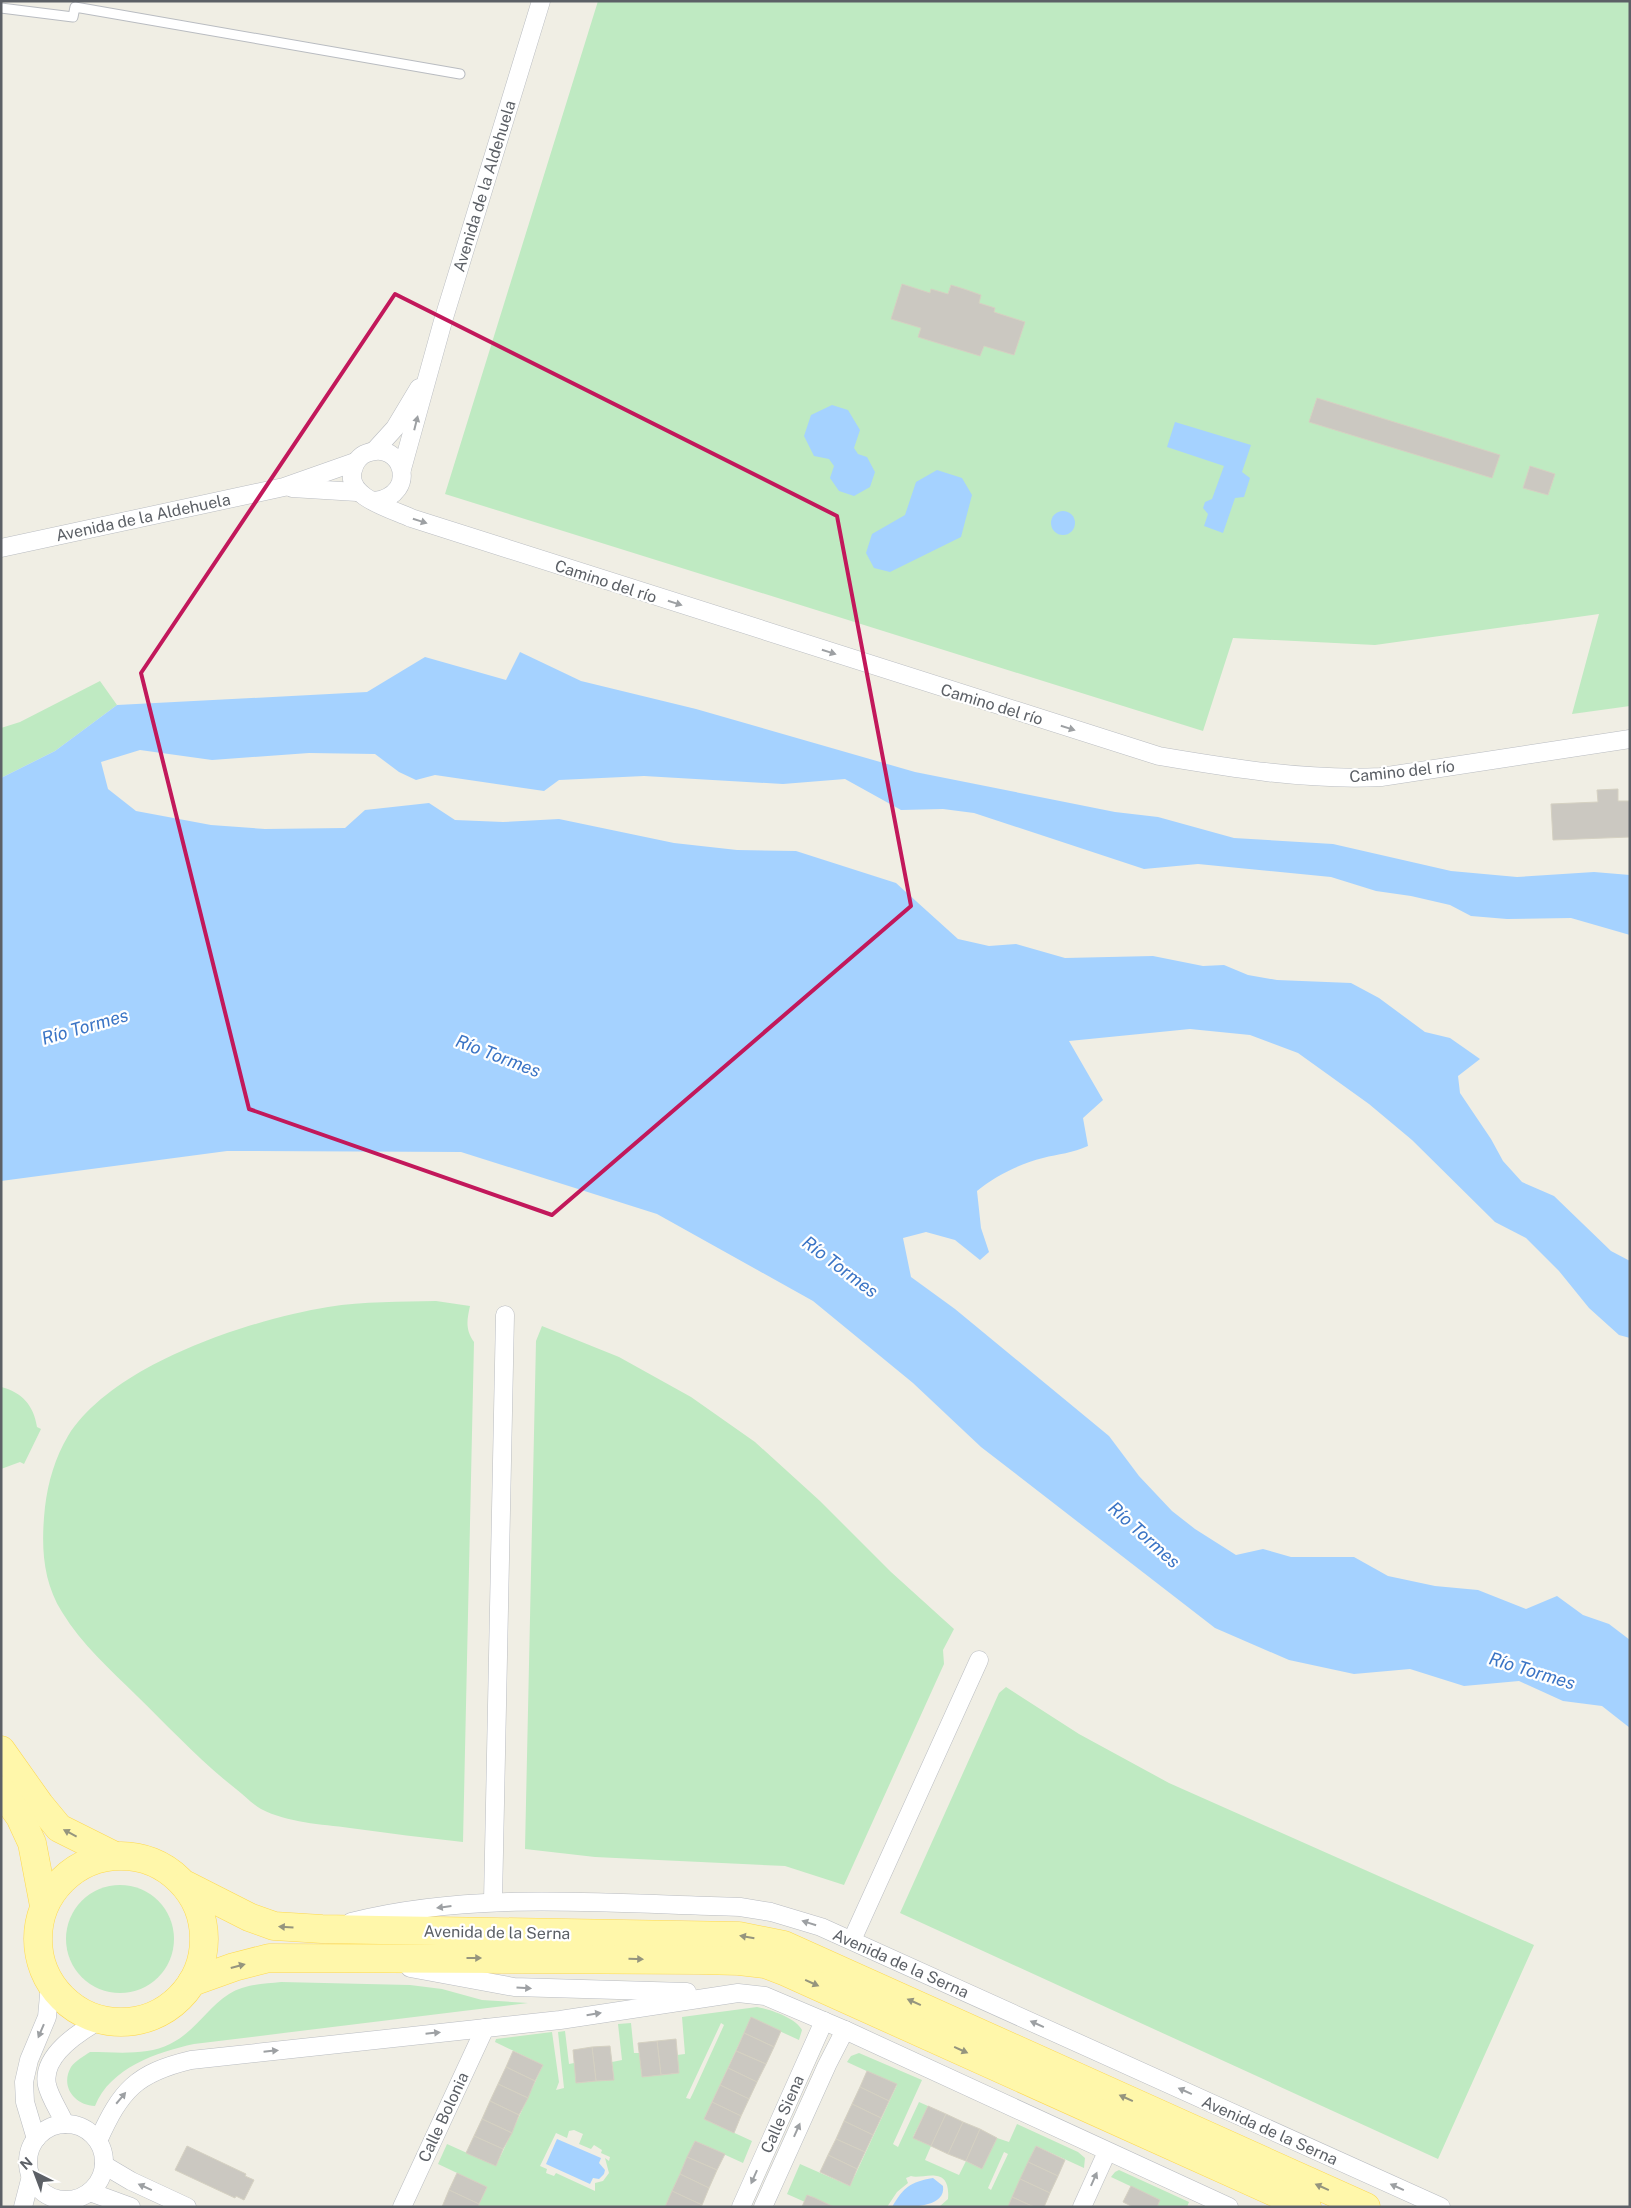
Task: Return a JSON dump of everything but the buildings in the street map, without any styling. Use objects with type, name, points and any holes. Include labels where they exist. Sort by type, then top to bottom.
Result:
[{"type":"main road","points":[[1,1750],[40,1805],[59,1828],[113,1855]]},
{"type":"main road","points":[[1,1790],[20,1817],[32,1843],[44,1906]]},
{"type":"main road","points":[[113,1855],[140,1857],[165,1868],[186,1885],[197,1903],[203,1922],[204,1943],[200,1964],[192,1982],[174,2003],[152,2016],[126,2022],[100,2020],[71,2006],[50,1984],[40,1959],[38,1932],[44,1906],[60,1881],[84,1864],[113,1855]]},
{"type":"main road","name":"Avenida de la Serna","points":[[186,1885],[249,1917],[274,1926],[322,1929],[739,1936],[784,1945],[1366,2207]]},
{"type":"main road","name":"Avenida de la Serna","points":[[192,1982],[234,1967],[270,1958],[719,1960],[765,1964],[848,1999],[1307,2207]]},
{"type":"street","name":"Avenida de la Aldehuela","points":[[402,469],[429,371],[541,1]]},
{"type":"street","name":"Avenida de la Aldehuela","points":[[375,450],[395,428],[429,371]]},
{"type":"street","points":[[375,450],[386,452],[396,458],[402,469],[402,482],[396,492],[386,499],[376,501],[366,498],[357,492],[352,483],[355,462],[364,454],[375,450]]},
{"type":"street","name":"Avenida de la Aldehuela","points":[[1,548],[284,487],[355,462]]},
{"type":"street","name":"Avenida de la Aldehuela","points":[[284,487],[357,492]]},
{"type":"street","name":"Camino del río","points":[[376,501],[411,518],[1159,756],[1328,777],[1361,778],[1630,739]]},
{"type":"street","points":[[493,1901],[505,1315]]},
{"type":"street","points":[[852,1940],[979,1660]]},
{"type":"street","name":"Avenida de la Serna","points":[[322,1929],[382,1914],[493,1901],[740,1907],[771,1912],[804,1921],[852,1940],[1441,2207]]},
{"type":"street","name":"Avenida de la Serna","points":[[355,1958],[514,1987],[738,1993],[765,1996],[824,2020],[1229,2207]]},
{"type":"street","points":[[36,2139],[25,2102],[24,2082],[29,2060],[47,2017],[50,1984]]},
{"type":"street","name":"Avenida de la Serna","points":[[98,2141],[112,2110],[122,2096],[137,2082],[161,2067],[191,2060],[560,2020],[738,1993]]},
{"type":"street","points":[[65,2124],[47,2085],[49,2069],[62,2047],[76,2033],[100,2020]]},
{"type":"street","name":"Calle Siena","points":[[741,2207],[824,2020]]},
{"type":"street","name":"Calle Bolonia","points":[[402,2207],[485,2028]]},
{"type":"street","name":"Calle Siena","points":[[763,2207],[827,2065],[845,2030]]},
{"type":"street","points":[[23,2207],[31,2176],[29,2157],[36,2139],[54,2126],[65,2124],[84,2128],[98,2141],[103,2152],[104,2165],[97,2184],[90,2192],[70,2200],[56,2203],[38,2187],[31,2176]]},
{"type":"street","points":[[1082,2207],[1107,2152]]},
{"type":"street","points":[[104,2165],[131,2181],[187,2207]]},
{"type":"street","points":[[90,2192],[131,2207]]},
{"type":"lane","points":[[1,8],[73,16],[75,7],[460,74]]},
{"type":"highlighted area","points":[[395,294],[837,516],[911,906],[552,1215],[249,1109],[141,673]]},
{"type":"green space","points":[[598,1],[1630,1],[1630,706],[1572,714],[1599,614],[1375,645],[1233,638],[1203,731],[445,494]]},
{"type":"green space","points":[[100,681],[117,705],[55,751],[1,778],[1,728],[20,722]]},
{"type":"green space","points":[[436,1301],[470,1306],[468,1316],[469,1333],[474,1342],[463,1842],[305,1822],[271,1814],[258,1807],[197,1755],[87,1646],[55,1600],[44,1561],[43,1548],[46,1498],[59,1453],[68,1436],[89,1410],[116,1387],[149,1367],[185,1349],[260,1323],[296,1313],[342,1305]]},
{"type":"green space","points":[[542,1326],[619,1357],[691,1397],[755,1442],[820,1501],[891,1572],[954,1629],[943,1650],[944,1664],[844,1885],[785,1866],[595,1857],[525,1849],[536,1341]]},
{"type":"green space","points":[[1,1387],[15,1392],[26,1401],[33,1413],[37,1427],[41,1429],[24,1464],[20,1462],[1,1469]]},
{"type":"green space","points":[[1006,1687],[1079,1734],[1169,1783],[1534,1945],[1438,2159],[900,1913],[999,1693]]},
{"type":"green space","points":[[120,1885],[141,1889],[159,1900],[170,1918],[174,1939],[170,1960],[159,1978],[141,1989],[120,1993],[99,1989],[81,1978],[70,1960],[66,1939],[70,1918],[81,1900],[99,1889]]},
{"type":"green space","points":[[281,1982],[410,1985],[442,1989],[482,2000],[528,2003],[194,2044],[150,2057],[123,2072],[102,2093],[95,2106],[81,2102],[71,2093],[67,2081],[71,2067],[90,2052],[141,2052],[161,2048],[187,2033],[229,1994],[241,1988],[254,1985]]},
{"type":"green space","points":[[757,2007],[788,2018],[802,2030],[799,2040],[751,2018],[704,2119],[752,2141],[743,2163],[695,2141],[665,2207],[478,2207],[487,2187],[438,2164],[447,2144],[496,2166],[543,2065],[495,2042],[496,2039],[552,2032],[559,2082],[556,2090],[564,2088],[558,2032],[565,2031],[569,2064],[574,2063],[577,2083],[614,2079],[612,2062],[622,2060],[618,2024],[631,2023],[634,2053],[639,2053],[642,2077],[679,2073],[677,2055],[685,2054],[682,2017]],"holes":[[[721,2023],[724,2025],[693,2093],[690,2099],[686,2098]],[[574,2130],[583,2134],[579,2144],[591,2149],[594,2145],[602,2150],[601,2153],[610,2157],[609,2161],[605,2158],[609,2173],[603,2181],[595,2183],[595,2191],[556,2173],[554,2176],[546,2173],[547,2169],[540,2166],[556,2133],[567,2138],[569,2131]]]},
{"type":"green space","points":[[859,2053],[922,2080],[893,2144],[898,2147],[919,2102],[928,2106],[913,2137],[931,2146],[925,2160],[959,2175],[966,2161],[982,2169],[997,2138],[1009,2142],[1017,2124],[1078,2152],[1085,2158],[1084,2168],[1036,2146],[1008,2207],[939,2207],[948,2199],[948,2188],[941,2177],[935,2176],[911,2176],[906,2178],[908,2183],[897,2192],[887,2207],[834,2207],[808,2195],[805,2202],[787,2194],[800,2164],[850,2186],[897,2085],[847,2062],[851,2056]],"holes":[[[1004,2152],[1008,2154],[991,2190],[988,2188]]]},
{"type":"green space","points":[[1119,2170],[1189,2202],[1187,2207],[1157,2207],[1160,2200],[1111,2177]]},
{"type":"water","points":[[832,405],[848,410],[860,430],[854,448],[858,454],[867,457],[875,472],[870,487],[854,496],[839,491],[830,478],[834,466],[829,459],[814,456],[804,436],[811,415]]},
{"type":"water","points":[[1175,422],[1251,445],[1242,472],[1250,478],[1244,497],[1235,498],[1223,533],[1204,526],[1208,514],[1203,508],[1205,502],[1212,499],[1224,466],[1167,447]]},
{"type":"water","points":[[937,470],[962,478],[972,495],[961,537],[890,572],[874,568],[866,553],[872,534],[905,515],[916,482]]},
{"type":"water","points":[[1063,511],[1071,515],[1075,523],[1071,531],[1063,535],[1055,531],[1051,523],[1055,515]]},
{"type":"water","name":"Río Tormes","points":[[520,652],[581,681],[696,709],[915,772],[1115,812],[1158,817],[1234,838],[1333,844],[1451,871],[1517,877],[1594,872],[1630,875],[1630,935],[1571,918],[1507,919],[1471,916],[1450,905],[1411,896],[1376,891],[1331,877],[1198,864],[1144,869],[974,813],[943,809],[901,810],[845,779],[783,784],[644,776],[559,780],[544,791],[435,775],[416,780],[399,772],[375,754],[309,753],[212,760],[140,750],[101,762],[108,789],[136,811],[211,825],[265,829],[345,828],[365,810],[429,803],[455,820],[503,822],[559,819],[674,843],[737,850],[796,851],[896,883],[958,939],[989,946],[1016,944],[1065,958],[1153,956],[1203,966],[1224,965],[1248,975],[1277,980],[1351,983],[1379,998],[1425,1032],[1450,1038],[1480,1059],[1458,1076],[1460,1093],[1491,1139],[1503,1161],[1522,1182],[1554,1196],[1611,1251],[1630,1261],[1630,1338],[1619,1335],[1589,1308],[1559,1271],[1526,1238],[1495,1222],[1412,1140],[1369,1104],[1298,1053],[1250,1035],[1190,1029],[1069,1041],[1103,1100],[1083,1118],[1088,1146],[1016,1167],[992,1180],[977,1191],[981,1228],[989,1252],[980,1260],[955,1240],[926,1232],[903,1238],[911,1277],[955,1309],[1109,1436],[1139,1476],[1172,1511],[1195,1529],[1236,1555],[1263,1549],[1291,1557],[1354,1557],[1388,1576],[1435,1586],[1478,1590],[1526,1609],[1557,1596],[1583,1615],[1609,1624],[1630,1640],[1630,1728],[1602,1706],[1563,1701],[1519,1681],[1464,1686],[1410,1669],[1354,1674],[1289,1660],[1215,1628],[981,1447],[913,1383],[813,1301],[657,1214],[461,1152],[227,1151],[1,1181],[1,778],[55,751],[117,705],[367,692],[425,657],[506,680]]},
{"type":"water","points":[[557,2139],[601,2158],[599,2163],[605,2170],[604,2174],[599,2179],[593,2178],[590,2184],[546,2164]]},
{"type":"water","points":[[933,2178],[943,2186],[939,2199],[925,2205],[892,2207],[908,2186]]}]
